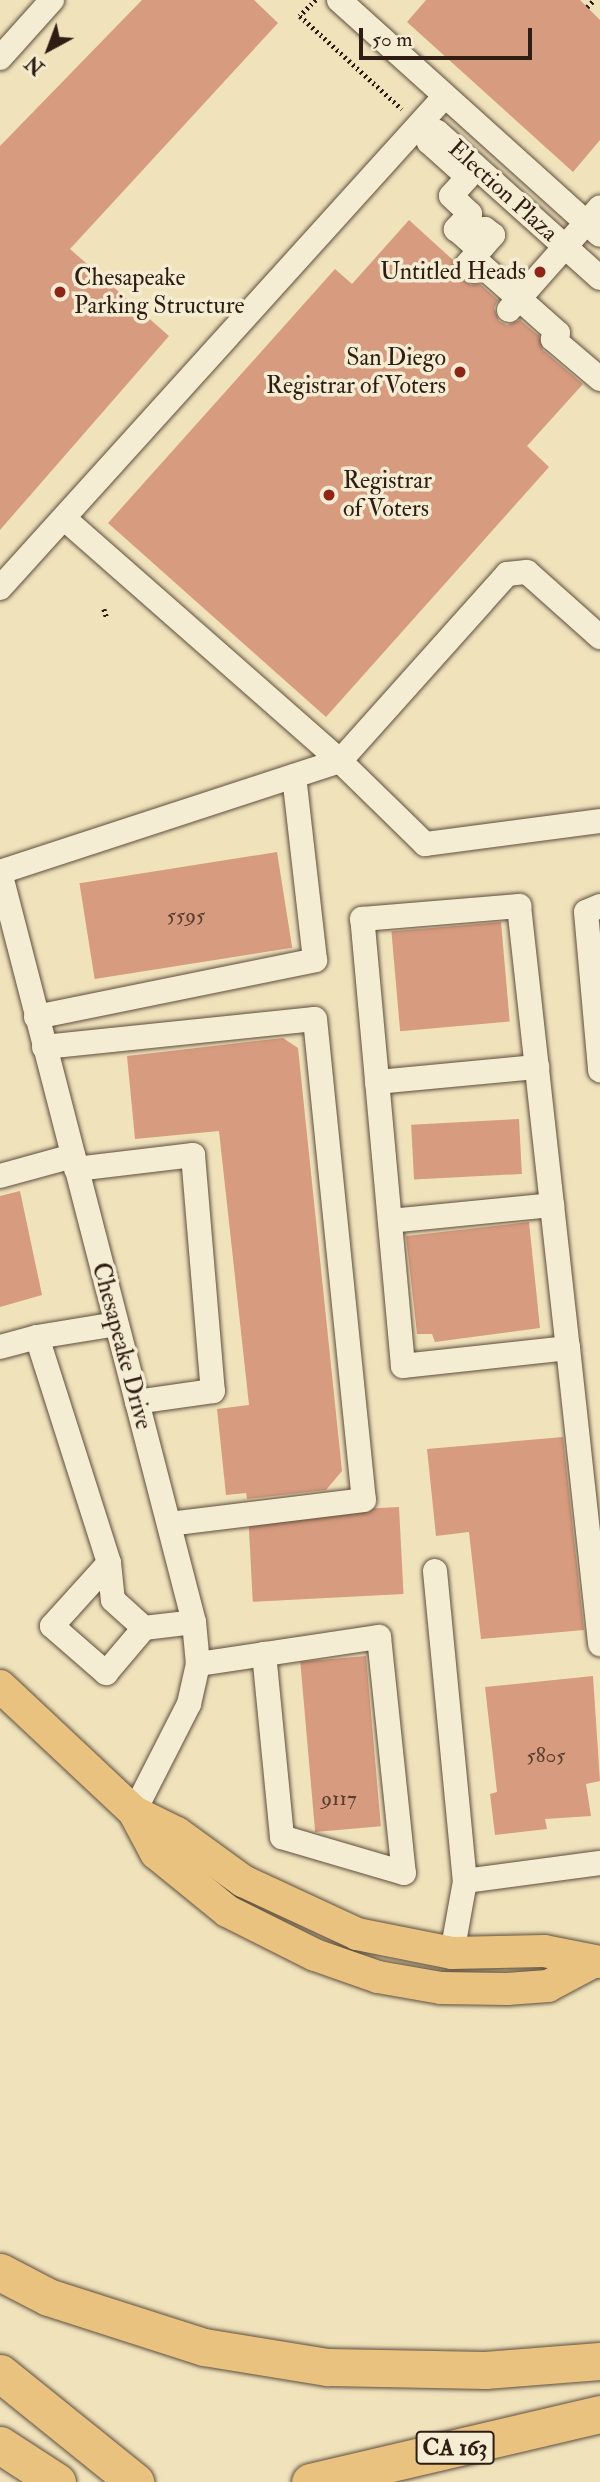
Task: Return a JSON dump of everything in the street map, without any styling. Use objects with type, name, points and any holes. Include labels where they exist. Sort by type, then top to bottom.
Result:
[{"type":"highway","points":[[0,2272],[48,2297],[204,2347],[328,2367],[485,2370],[600,2361]]},
{"type":"highway","points":[[0,2374],[135,2482]]},
{"type":"highway","name":"CA 163","points":[[310,2482],[600,2414]]},
{"type":"highway","points":[[0,2445],[57,2482]]},
{"type":"main road","points":[[0,1686],[134,1812],[177,1833],[243,1881],[357,1934],[405,1947],[452,1953],[544,1951],[596,1962]]},
{"type":"main road","points":[[134,1812],[156,1853],[227,1912],[314,1955],[378,1977],[441,1988],[507,1989],[548,1986],[596,1962]]},
{"type":"street","points":[[0,58],[52,0]]},
{"type":"street","points":[[339,0],[445,96],[595,221],[565,246],[514,304]]},
{"type":"street","points":[[0,588],[66,520],[445,96]]},
{"type":"street","name":"Election Plaza","points":[[600,278],[437,132],[429,142],[468,177],[451,196],[470,214],[456,229],[472,243],[485,229],[493,235],[467,265],[474,271],[480,264],[514,304],[558,333],[553,339],[600,379]]},
{"type":"street","points":[[66,520],[340,761],[425,844],[600,821]]},
{"type":"street","points":[[0,872],[340,761],[507,574],[527,572],[600,638]]},
{"type":"street","points":[[36,1017],[315,960],[294,776]]},
{"type":"street","name":"Chesapeake Drive","points":[[0,872],[8,945],[36,1017],[194,1622],[198,1664],[189,1704],[134,1812]]},
{"type":"street","points":[[568,1348],[403,1366],[362,919],[519,906],[568,1348],[600,1644]]},
{"type":"street","points":[[600,906],[586,912],[600,1070]]},
{"type":"street","points":[[44,1047],[315,1019],[364,1500],[169,1524]]},
{"type":"street","points":[[377,1082],[537,1067]]},
{"type":"street","points":[[0,1176],[74,1162],[193,1155],[213,1391],[137,1402]]},
{"type":"street","points":[[390,1221],[552,1205]]},
{"type":"street","points":[[0,1347],[37,1337],[116,1324]]},
{"type":"street","points":[[37,1337],[109,1563],[113,1600],[144,1628]]},
{"type":"street","points":[[109,1563],[52,1626],[106,1673],[144,1628],[194,1622]]},
{"type":"street","points":[[435,1571],[466,1881],[452,1953]]},
{"type":"street","points":[[198,1664],[264,1654],[379,1637],[404,1873],[282,1837],[264,1654]]},
{"type":"street","points":[[466,1881],[600,1863]]},
{"type":"path","points":[[316,0],[300,16],[418,126]]},
{"type":"path","points":[[587,8],[594,0]]},
{"type":"path","points":[[104,609],[107,618]]},
{"type":"building","name":"Chesapeake Parking Structure","points":[[142,0],[254,0],[278,23],[70,249],[169,336],[0,530],[0,146]]},
{"type":"building","points":[[426,0],[580,0],[600,20],[600,140],[573,172],[407,22]]},
{"type":"building","name":"Registrar of Voters","points":[[409,220],[453,260],[457,276],[471,285],[480,284],[498,300],[494,308],[499,321],[507,325],[520,320],[539,336],[543,350],[583,384],[527,446],[549,467],[326,717],[108,523],[335,269],[352,284]]},
{"type":"building","points":[[277,852],[292,948],[95,979],[79,883]]},
{"type":"building","points":[[501,922],[510,1022],[400,1031],[391,932]]},
{"type":"building","points":[[283,1038],[298,1048],[342,1471],[326,1490],[247,1499],[246,1493],[226,1495],[217,1409],[249,1405],[219,1131],[135,1139],[127,1056]]},
{"type":"building","points":[[519,1119],[522,1174],[414,1180],[411,1125]]},
{"type":"building","points":[[20,1191],[42,1295],[0,1307],[0,1196]]},
{"type":"building","points":[[529,1222],[540,1328],[435,1342],[432,1334],[417,1334],[406,1236]]},
{"type":"building","points":[[563,1437],[584,1630],[481,1639],[469,1532],[436,1536],[427,1449]]},
{"type":"building","points":[[399,1507],[404,1594],[253,1602],[248,1515]]},
{"type":"building","points":[[366,1656],[381,1826],[315,1832],[300,1662]]},
{"type":"building","points":[[593,1676],[600,1781],[586,1784],[591,1816],[545,1819],[547,1829],[495,1835],[490,1794],[497,1792],[485,1687]]},
{"type":"place","name":"Untitled Heads","points":[[540,272]]},
{"type":"place","name":"Chesapeake Parking Structure","points":[[60,292]]},
{"type":"place","name":"San Diego Registrar of Voters","points":[[460,372]]},
{"type":"place","name":"Registrar of Voters","points":[[329,495]]}]
